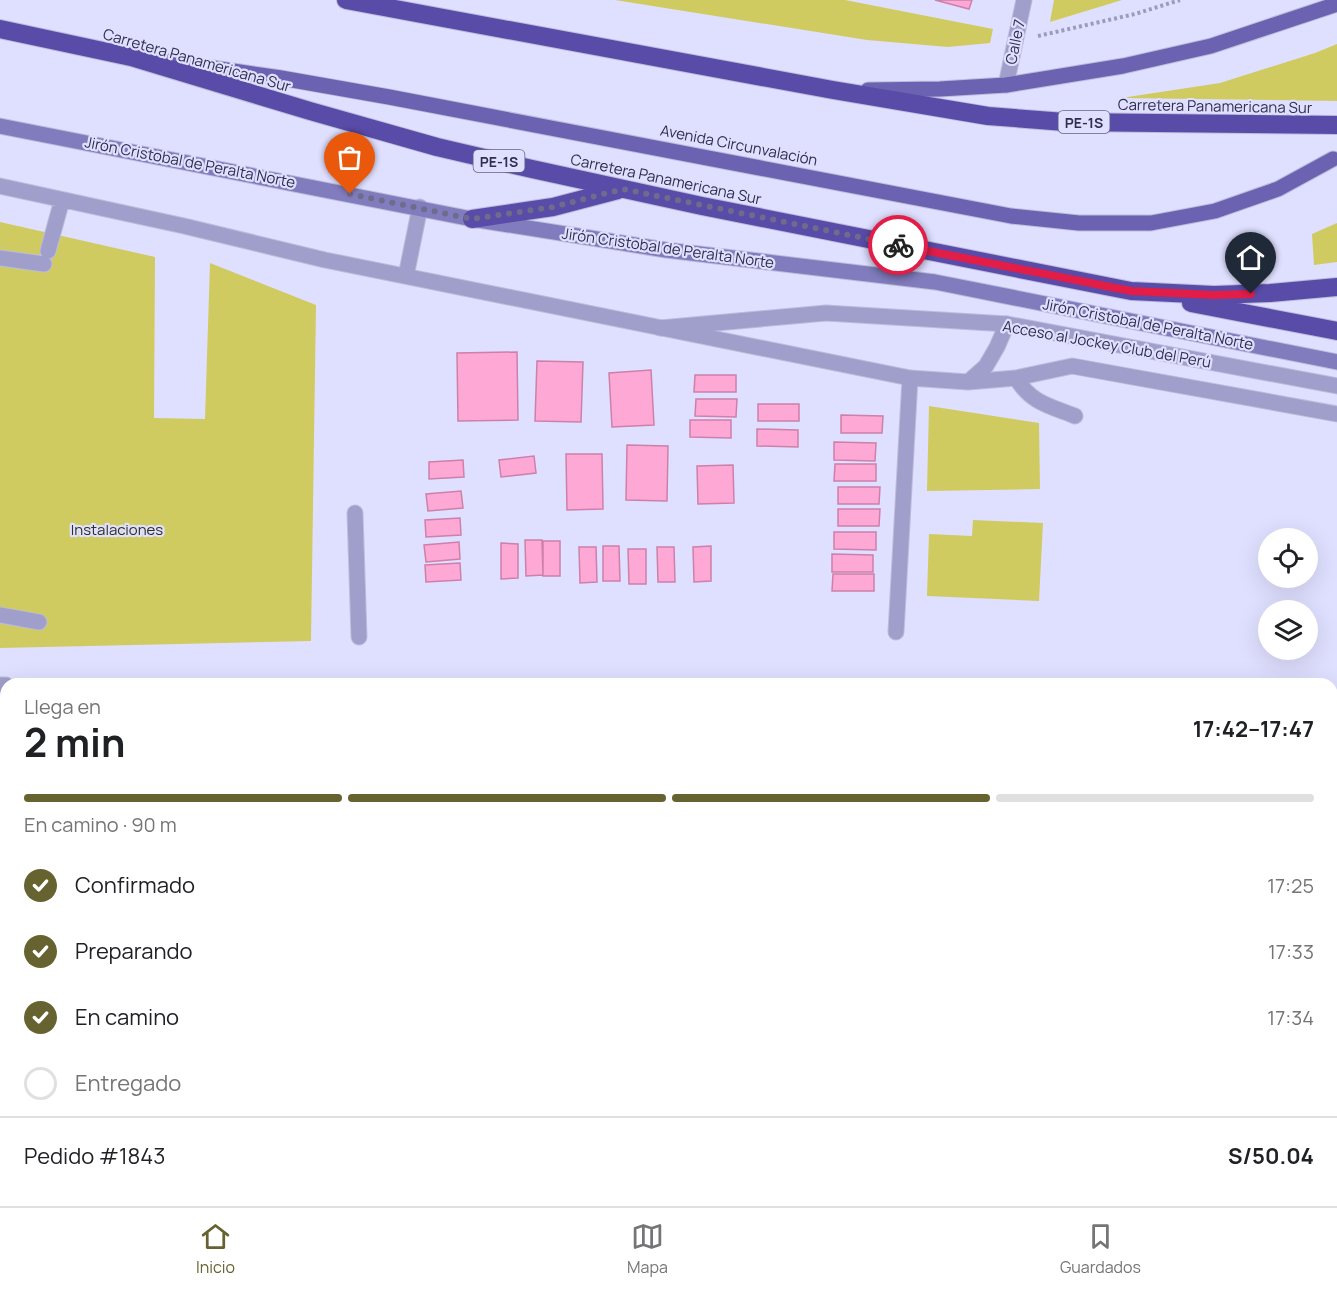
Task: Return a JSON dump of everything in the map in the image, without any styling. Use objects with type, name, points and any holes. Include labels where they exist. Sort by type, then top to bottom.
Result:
[{"type":"highway","name":"Carretera Panamericana Sur","points":[[346,0],[833,90],[988,116],[1065,122],[1337,126]]},
{"type":"highway","name":"Carretera Panamericana Sur","points":[[0,29],[131,57],[287,105],[437,147],[623,189],[1131,291],[1214,295],[1337,287]]},
{"type":"highway","points":[[472,219],[553,207],[623,189]]},
{"type":"highway","points":[[1131,291],[1337,332]]},
{"type":"main road","points":[[833,90],[940,89],[1006,85],[1123,66],[1210,46],[1337,4]]},
{"type":"main road","name":"Avenida Circunvalación","points":[[131,57],[281,78],[378,95],[1011,216],[1079,224],[1152,222],[1215,211],[1278,189],[1333,159]]},
{"type":"street","name":"Calle 7","points":[[1006,85],[1024,0]]},
{"type":"street","name":"Jirón Cristobal de Peralta Norte","points":[[0,126],[472,219],[666,250],[935,282],[1337,362]]},
{"type":"street","points":[[0,186],[184,226],[325,260],[910,378],[968,382],[1016,378],[1072,366],[1337,414]]},
{"type":"street","points":[[0,258],[46,258],[62,200]]},
{"type":"street","points":[[406,276],[420,207]]},
{"type":"street","name":"Acceso al Jockey Club del Perú","points":[[660,328],[826,313],[1007,324],[1337,386]]},
{"type":"street","points":[[968,382],[986,366],[1007,324]]},
{"type":"street","points":[[896,632],[910,378]]},
{"type":"street","points":[[1016,378],[1024,392],[1075,416]]},
{"type":"street","points":[[355,513],[359,637]]},
{"type":"street","points":[[0,615],[39,622]]},
{"type":"path","points":[[1016,36],[1046,34],[1135,14],[1180,0]]},
{"type":"green space","points":[[615,0],[845,0],[993,29],[990,43],[948,47],[867,40]]},
{"type":"green space","points":[[1054,0],[1122,0],[1050,22]]},
{"type":"green space","points":[[1337,44],[1337,101],[1121,98],[1220,83]]},
{"type":"green space","name":"Instalaciones","points":[[0,222],[155,257],[154,418],[205,419],[210,263],[316,305],[311,641],[0,648]]},
{"type":"green space","points":[[1337,223],[1337,262],[1314,265],[1312,234]]},
{"type":"green space","points":[[929,406],[1039,423],[1040,489],[927,491]]},
{"type":"green space","points":[[973,520],[1043,523],[1039,601],[927,596],[929,534],[972,536]]},
{"type":"building","points":[[935,0],[972,0],[969,9]]},
{"type":"building","points":[[517,352],[518,420],[458,421],[457,353]]},
{"type":"building","points":[[537,361],[583,362],[581,422],[535,421]]},
{"type":"building","points":[[651,370],[654,425],[612,427],[609,373]]},
{"type":"building","points":[[695,375],[736,375],[736,392],[694,392]]},
{"type":"building","points":[[696,399],[737,399],[736,417],[695,416]]},
{"type":"building","points":[[758,404],[799,404],[799,421],[758,421]]},
{"type":"building","points":[[841,415],[883,416],[882,433],[841,433]]},
{"type":"building","points":[[690,420],[731,420],[731,438],[690,437]]},
{"type":"building","points":[[757,429],[798,430],[798,447],[757,446]]},
{"type":"building","points":[[834,442],[876,443],[875,461],[834,460]]},
{"type":"building","points":[[627,445],[668,446],[667,501],[626,500]]},
{"type":"building","points":[[566,454],[602,454],[603,509],[567,510]]},
{"type":"building","points":[[534,456],[536,473],[501,477],[499,460]]},
{"type":"building","points":[[463,460],[464,477],[429,479],[429,462]]},
{"type":"building","points":[[835,464],[876,464],[876,481],[834,481]]},
{"type":"building","points":[[733,465],[734,503],[698,504],[697,466]]},
{"type":"building","points":[[838,487],[880,487],[879,504],[838,504]]},
{"type":"building","points":[[461,491],[463,508],[428,511],[426,494]]},
{"type":"building","points":[[838,509],[880,509],[879,526],[838,526]]},
{"type":"building","points":[[460,518],[461,535],[426,537],[425,520]]},
{"type":"building","points":[[834,532],[876,532],[876,550],[834,549]]},
{"type":"building","points":[[525,540],[542,540],[543,575],[526,576]]},
{"type":"building","points":[[543,541],[560,541],[560,576],[543,576]]},
{"type":"building","points":[[459,542],[460,559],[426,562],[424,545]]},
{"type":"building","points":[[501,543],[518,544],[518,578],[501,579]]},
{"type":"building","points":[[603,546],[619,546],[620,581],[603,581]]},
{"type":"building","points":[[711,546],[711,581],[694,582],[693,547]]},
{"type":"building","points":[[579,547],[596,547],[597,582],[580,583]]},
{"type":"building","points":[[657,547],[674,547],[675,582],[658,582]]},
{"type":"building","points":[[628,549],[646,549],[646,584],[629,584]]},
{"type":"building","points":[[832,554],[873,555],[873,572],[832,572]]},
{"type":"building","points":[[460,563],[461,580],[426,582],[425,565]]},
{"type":"building","points":[[833,574],[874,574],[874,591],[832,591]]},
{"type":"way so far","points":[[350,194],[472,219],[553,207],[623,189],[898,245]]},
{"type":"route","points":[[898,245],[1131,291],[1214,295],[1251,294]]}]
